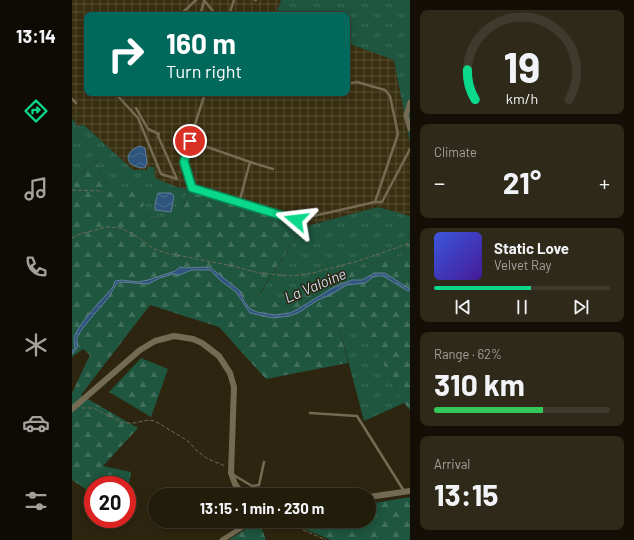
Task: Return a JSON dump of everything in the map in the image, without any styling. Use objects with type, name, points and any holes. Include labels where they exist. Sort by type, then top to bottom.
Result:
[{"type":"street","points":[[410,102],[406,115],[410,128]]},
{"type":"street","points":[[73,408],[140,350],[155,341],[174,336],[193,338],[219,356],[230,373],[234,387],[231,470],[235,484],[238,488]]},
{"type":"street","points":[[376,497],[407,491]]},
{"type":"street","points":[[222,540],[241,528]]},
{"type":"lane","points":[[183,12],[196,0]]},
{"type":"lane","points":[[201,12],[204,0]]},
{"type":"lane","points":[[204,0],[214,12]]},
{"type":"lane","points":[[230,12],[234,0]]},
{"type":"lane","points":[[350,83],[357,82],[385,90],[390,96],[398,134],[375,202]]},
{"type":"lane","points":[[118,96],[138,118],[160,174],[177,179],[158,136],[159,134],[148,129],[136,108]]},
{"type":"lane","points":[[204,96],[184,162],[192,188],[296,220],[375,202],[382,202],[410,149]]},
{"type":"lane","points":[[72,99],[76,103]]},
{"type":"lane","points":[[190,141],[272,169]]},
{"type":"lane","points":[[239,202],[250,162]]},
{"type":"lane","points":[[310,413],[357,416],[407,491]]},
{"type":"lane","points":[[231,470],[252,486],[259,485],[264,462]]},
{"type":"path","points":[[72,190],[103,191]]},
{"type":"path","points":[[72,238],[77,235],[106,227],[120,228],[135,235],[154,249],[166,253],[233,266],[259,273],[292,276],[313,273],[358,261],[410,243]]},
{"type":"path","points":[[73,408],[93,408],[124,423],[134,423],[148,420],[155,421],[188,441],[197,451],[208,459],[231,470]]},
{"type":"path","points":[[303,530],[326,540]]},
{"type":"shaded area","points":[[72,0],[281,0],[277,12],[84,12],[84,96],[350,96],[350,44],[394,60],[410,143],[410,216],[378,207],[303,227],[174,186],[154,178],[147,170],[133,170],[84,125],[77,126],[72,118]]},
{"type":"green space","points":[[281,0],[410,0],[410,143],[394,60],[350,44],[350,12],[277,12]]},
{"type":"green space","points":[[72,118],[77,126],[84,125],[133,170],[147,170],[148,167],[154,167],[155,178],[174,186],[187,189],[181,220],[143,215],[107,187],[96,161],[72,181]]},
{"type":"green space","points":[[96,161],[107,187],[144,190],[143,215],[181,220],[187,189],[303,227],[258,296],[288,306],[318,290],[319,277],[404,255],[410,233],[410,410],[404,403],[362,324],[340,330],[348,363],[266,379],[219,327],[150,305],[81,395],[138,428],[103,466],[131,472],[130,476],[84,476],[84,488],[72,480],[72,393],[90,355],[83,349],[72,357],[72,181]]},
{"type":"green space","points":[[378,207],[410,216],[410,233],[404,255],[319,277],[318,290],[288,306],[258,297],[303,227]]},
{"type":"green space","points":[[362,323],[404,403],[364,421],[340,330]]},
{"type":"green space","points":[[141,358],[168,369],[151,417],[109,392]]},
{"type":"green space","points":[[410,497],[410,540],[331,540],[302,528],[376,528],[376,503]]},
{"type":"green space","points":[[248,528],[262,528],[266,540],[228,540]]},
{"type":"water","points":[[140,146],[145,148],[147,162],[145,168],[133,165],[128,159],[130,152]]},
{"type":"water","points":[[158,193],[171,193],[174,196],[171,212],[155,210]]},
{"type":"water","points":[[180,267],[211,268],[240,291],[244,301],[250,309],[257,312],[274,315],[290,313],[334,287],[352,280],[362,280],[375,273],[385,273],[410,288],[410,290],[408,291],[383,276],[373,277],[365,283],[347,285],[318,300],[298,313],[273,318],[250,313],[236,292],[221,281],[210,270],[192,270],[179,275],[173,274],[148,284],[120,282],[115,286],[109,297],[78,335],[77,348],[72,354],[72,351],[75,348],[74,337],[78,329],[87,316],[113,287],[115,281],[122,280],[138,282],[148,280],[175,271]]},
{"type":"route","points":[[190,141],[184,162],[192,188],[296,220]]},
{"type":"water label","name":"La Valoine","points":[[315,285]]}]
